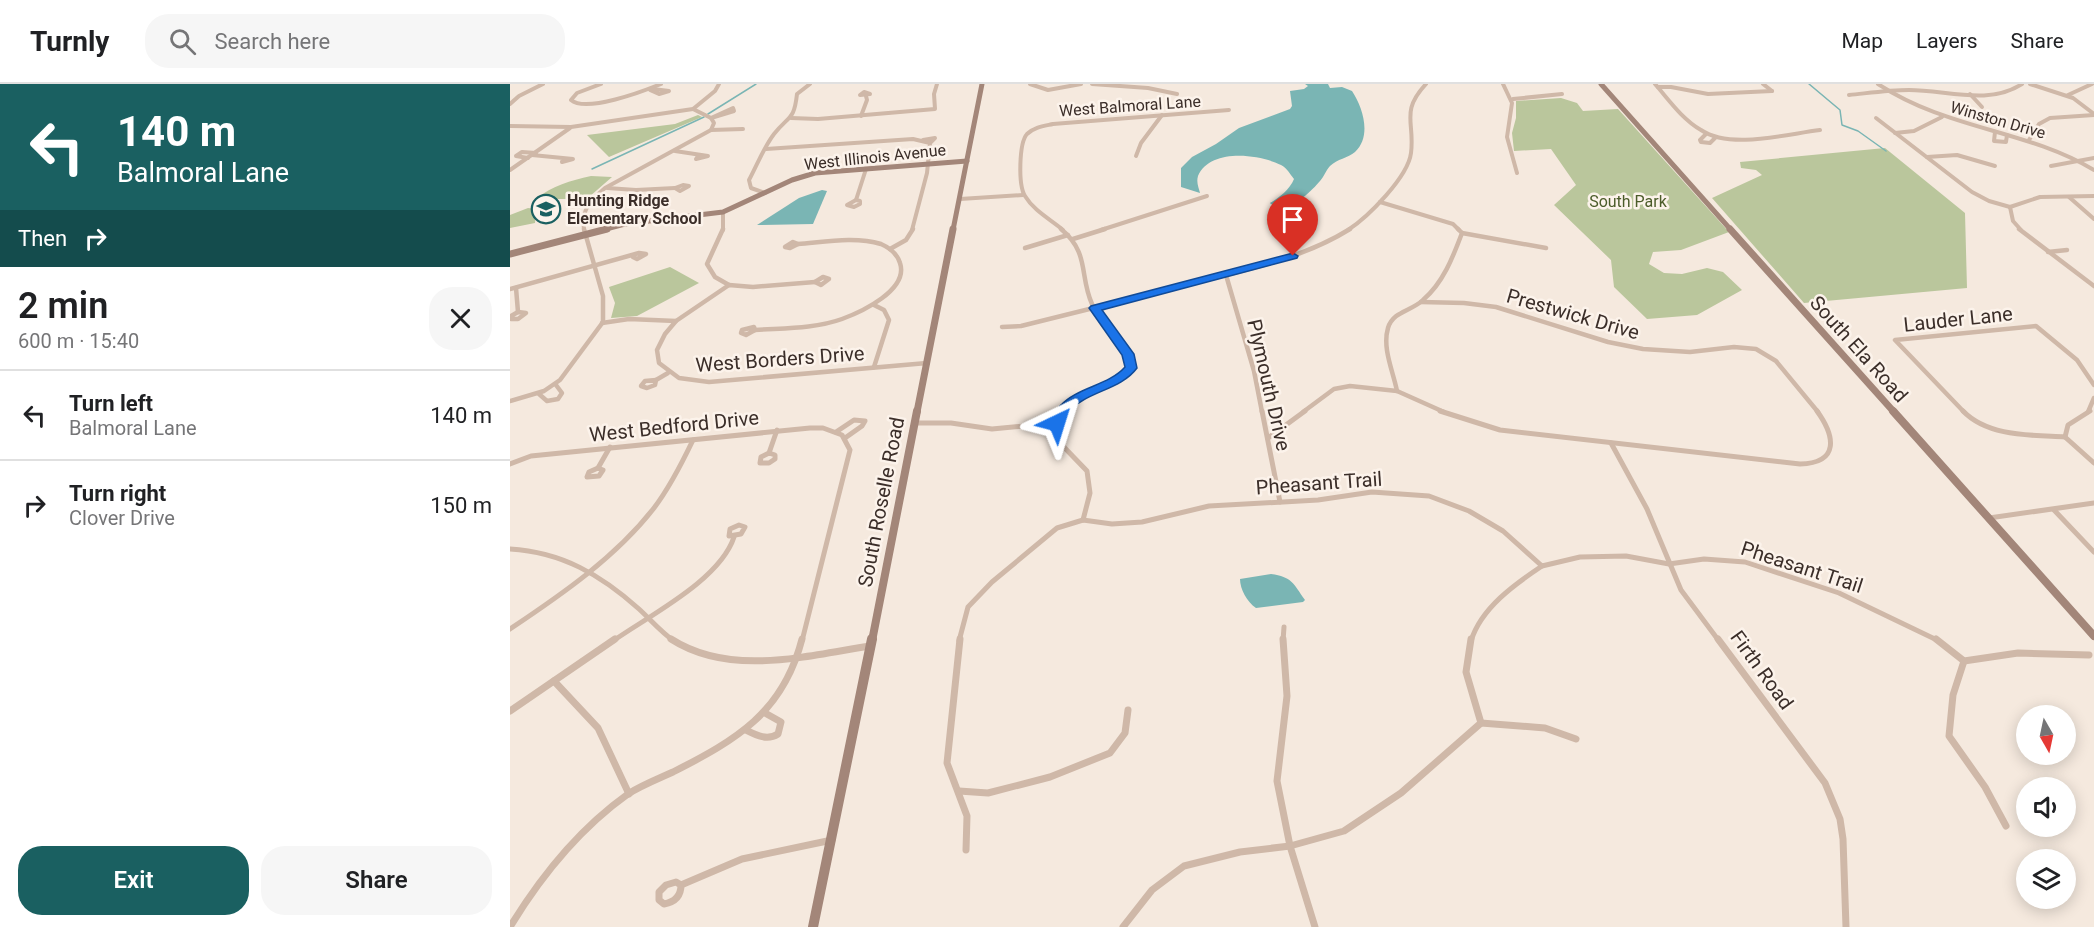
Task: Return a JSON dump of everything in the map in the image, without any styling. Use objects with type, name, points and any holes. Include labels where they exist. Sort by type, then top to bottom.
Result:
[{"type":"main road","name":"South Roselle Road","points":[[813,927],[833,839],[982,84]]},
{"type":"main road","name":"South Ela Road","points":[[1601,84],[2094,636]]},
{"type":"main road","name":"West Illinois Avenue","points":[[510,254],[625,224],[723,212],[792,180],[816,173],[967,161]]},
{"type":"street","points":[[510,104],[519,96],[543,84]]},
{"type":"street","points":[[602,84],[577,93],[570,100],[574,104],[610,101],[661,84]]},
{"type":"street","points":[[510,126],[571,127],[693,109],[715,91],[719,84]]},
{"type":"street","points":[[765,194],[752,188],[748,183],[774,134],[791,118],[795,110],[797,94],[810,84]]},
{"type":"street","points":[[791,118],[818,119],[935,109],[934,94],[937,84]]},
{"type":"street","points":[[1030,84],[1041,89],[1082,84]]},
{"type":"street","points":[[1092,84],[1148,88],[1177,94]]},
{"type":"street","points":[[1002,327],[1021,326],[1226,275],[1293,256],[1329,242],[1357,224],[1403,175],[1411,153],[1409,118],[1414,97],[1426,84]]},
{"type":"street","points":[[1503,84],[1513,99],[1514,112],[1507,133],[1509,149],[1517,173]]},
{"type":"street","points":[[1656,85],[1708,94],[1772,92],[1763,84]]},
{"type":"street","name":"Winston Drive","points":[[1878,84],[1889,92],[1942,117],[2029,140],[2079,161],[2094,170]]},
{"type":"street","points":[[1924,84],[1927,90]]},
{"type":"street","points":[[1849,95],[1927,90],[2003,94],[2015,91],[2022,84]]},
{"type":"street","points":[[2030,84],[2068,95],[2086,105],[2094,114]]},
{"type":"street","points":[[1656,85],[1688,120],[1708,135],[1757,139],[1777,134],[1820,130]]},
{"type":"street","points":[[2068,95],[2090,85],[2094,88]]},
{"type":"street","points":[[1513,99],[1562,94]]},
{"type":"street","points":[[1970,94],[1982,107]]},
{"type":"street","points":[[861,116],[867,100],[866,96]]},
{"type":"street","points":[[733,108],[734,111],[711,118],[726,109],[733,108]]},
{"type":"street","points":[[693,109],[711,118],[714,123],[711,130]]},
{"type":"street","name":"West Balmoral Lane","points":[[1033,129],[1053,124],[1229,110]]},
{"type":"street","points":[[2029,140],[2038,124],[2050,118],[2094,114]]},
{"type":"street","points":[[1136,156],[1141,143],[1162,115]]},
{"type":"street","points":[[1895,133],[1914,131],[1942,117]]},
{"type":"street","points":[[1876,118],[1972,192],[1989,201],[2010,207],[2022,199],[2040,196],[2094,196]]},
{"type":"street","points":[[510,170],[571,127]]},
{"type":"street","points":[[510,401],[539,394],[556,385],[569,372],[602,323],[605,310],[586,235],[583,215],[585,209],[607,188],[711,130],[743,129]]},
{"type":"street","points":[[966,850],[967,816],[946,763],[958,646],[968,607],[992,582],[1057,528],[1083,520],[1090,493],[1087,471],[1060,443],[1057,423],[1064,409],[1080,398],[1123,377],[1131,368],[1128,354],[1091,303],[1081,253],[1073,239],[1023,195],[1019,184],[1019,172],[1025,151],[1025,136],[1033,129]]},
{"type":"street","points":[[1995,132],[1994,141],[2000,143],[2006,142],[2007,135]]},
{"type":"street","points":[[1708,135],[1700,140],[1701,142],[1710,143],[1716,137]]},
{"type":"street","points":[[766,149],[926,141],[932,149],[910,234],[901,244],[890,249]]},
{"type":"street","points":[[675,151],[698,156]]},
{"type":"street","points":[[532,155],[563,159]]},
{"type":"street","points":[[1927,157],[1968,156],[1995,166]]},
{"type":"street","points":[[2079,161],[2094,158]]},
{"type":"street","name":"Winston Drive","points":[[2051,166],[2079,161]]},
{"type":"street","points":[[856,200],[866,169]]},
{"type":"street","points":[[607,188],[636,190],[675,188]]},
{"type":"street","points":[[960,199],[1023,195]]},
{"type":"street","points":[[1073,239],[1207,196]]},
{"type":"street","points":[[2069,197],[2094,219]]},
{"type":"street","points":[[1380,202],[1454,224],[1462,233],[1546,248]]},
{"type":"street","points":[[2010,207],[2013,220],[2018,227],[2094,286]]},
{"type":"street","points":[[723,212],[726,219],[724,227],[707,264],[715,277],[729,285],[753,287],[815,282]]},
{"type":"street","points":[[1397,391],[1387,349],[1388,327],[1401,310],[1421,303],[1451,265],[1462,233]]},
{"type":"street","points":[[1025,248],[1068,235]]},
{"type":"street","points":[[755,330],[832,322],[874,305],[891,291],[901,274],[900,260],[890,249],[876,243],[855,241],[798,244]]},
{"type":"street","points":[[2048,252],[2067,250]]},
{"type":"street","points":[[510,289],[633,256]]},
{"type":"street","name":"Plymouth Drive","points":[[1226,275],[1254,370],[1280,502]]},
{"type":"street","name":"West Borders Drive","points":[[729,285],[676,321],[665,334],[657,350],[659,363],[668,373],[676,378],[693,382],[719,382],[927,363]]},
{"type":"street","points":[[516,288],[518,312]]},
{"type":"street","name":"Prestwick Drive","points":[[1421,303],[1457,301],[1506,310],[1589,336],[1641,349],[1697,352],[1728,347],[1758,349],[1777,362],[1822,417],[1833,438],[1827,454],[1810,464],[1779,463],[1611,443]]},
{"type":"street","points":[[874,305],[884,310],[889,320],[874,368]]},
{"type":"street","points":[[602,323],[639,319],[676,321]]},
{"type":"street","name":"Lauder Lane","points":[[2065,437],[1994,430],[1979,424],[1967,415],[1895,340],[2036,326],[2075,359],[2091,377],[2094,385]]},
{"type":"street","points":[[656,380],[668,373]]},
{"type":"street","points":[[539,394],[547,401],[558,399],[562,393],[556,385]]},
{"type":"street","points":[[1268,438],[1334,389],[1350,386],[1397,391],[1445,413],[1500,429],[1611,443]]},
{"type":"street","points":[[2094,398],[2090,411],[2068,425],[2065,437],[2094,463]]},
{"type":"street","points":[[854,419],[865,421],[862,426],[841,435],[854,419]]},
{"type":"street","points":[[915,423],[951,423],[992,429],[1057,423]]},
{"type":"street","name":"West Bedford Drive","points":[[510,464],[531,456],[777,430],[817,428],[841,435]]},
{"type":"street","points":[[769,453],[777,430]]},
{"type":"street","points":[[510,927],[531,890],[556,859],[585,829],[628,794],[720,748],[746,730],[765,713],[789,680],[798,655],[849,456],[848,444],[841,435]]},
{"type":"street","points":[[510,629],[623,542],[648,515],[674,480],[693,440]]},
{"type":"street","name":"Firth Road","points":[[1611,443],[1647,509],[1681,590],[1825,783],[1840,819],[1843,839],[1846,927]]},
{"type":"street","points":[[598,468],[609,447]]},
{"type":"street","name":"Pheasant Trail","points":[[1083,520],[1113,524],[1142,522],[1209,507],[1372,492],[1429,496],[1469,511],[1503,531],[1542,566],[1580,557],[1626,556],[1669,564],[1704,559],[1745,562],[1830,590],[1891,616],[1939,641],[1964,661]]},
{"type":"street","points":[[1989,518],[2094,503]]},
{"type":"street","points":[[2054,510],[2094,552]]},
{"type":"street","points":[[510,711],[707,578],[729,552],[734,537]]},
{"type":"street","points":[[510,549],[552,555],[589,570],[611,583],[676,643],[710,655],[749,662],[870,646]]},
{"type":"street","points":[[1481,723],[1466,672],[1471,639],[1490,609],[1513,586],[1542,566]]},
{"type":"street","points":[[1284,627],[1282,646],[1287,696],[1277,781],[1290,846],[1315,927]]},
{"type":"street","points":[[2006,826],[1985,787],[1949,736],[1953,695],[1964,661],[2018,653],[2089,655]]},
{"type":"street","points":[[554,681],[598,728],[628,794]]},
{"type":"street","points":[[959,791],[988,793],[1050,777],[1110,753],[1125,733],[1128,710]]},
{"type":"street","points":[[746,730],[762,739],[771,739],[777,735],[781,722],[765,713]]},
{"type":"street","points":[[1123,927],[1152,890],[1184,866],[1240,852],[1290,846],[1349,828],[1401,793],[1481,723],[1545,728],[1575,739]]},
{"type":"street","points":[[681,885],[742,859],[833,839]]},
{"type":"green space","name":"South Park","points":[[1561,98],[1577,103],[1583,111],[1618,109],[1729,232],[1681,250],[1653,252],[1649,264],[1664,273],[1682,274],[1707,268],[1723,272],[1742,290],[1697,315],[1647,319],[1614,287],[1611,260],[1554,205],[1576,185],[1551,149],[1514,151],[1512,133],[1516,118],[1516,101]]},
{"type":"green space","points":[[698,115],[702,117],[609,157],[587,135],[675,124]]},
{"type":"green space","points":[[1885,148],[1965,213],[1967,288],[1804,303],[1712,198],[1762,175],[1756,170],[1741,168],[1740,162]]},
{"type":"green space","points":[[591,176],[612,177],[589,197],[583,199],[536,199],[555,187]]},
{"type":"green space","points":[[528,208],[536,209],[535,223],[510,228],[510,215]]},
{"type":"green space","points":[[670,267],[699,283],[637,316],[611,318],[615,303],[609,287]]},
{"type":"water","points":[[1305,84],[1328,84],[1330,88],[1342,87],[1352,91],[1360,105],[1364,122],[1363,138],[1355,152],[1330,166],[1310,192],[1289,206],[1276,207],[1270,203],[1284,193],[1294,179],[1281,165],[1248,156],[1224,157],[1204,167],[1197,179],[1200,193],[1181,187],[1181,168],[1192,157],[1239,128],[1290,109],[1292,106],[1290,91],[1304,89],[1308,86]]},
{"type":"water","points":[[822,190],[827,191],[813,224],[757,225],[799,198]]},
{"type":"water","points":[[1271,574],[1291,582],[1305,600],[1256,608],[1245,595],[1240,579]]},
{"type":"waterway","points":[[708,114],[756,84]]},
{"type":"waterway","points":[[1809,84],[1840,110],[1842,125],[1858,131],[1886,151]]},
{"type":"waterway","points":[[592,169],[704,117]]},
{"type":"place","name":"Hunting Ridge Elementary School","points":[[546,209]]},
{"type":"route","points":[[1057,423],[1064,409],[1080,398],[1123,377],[1131,368],[1128,354],[1095,308],[1293,256]]}]
